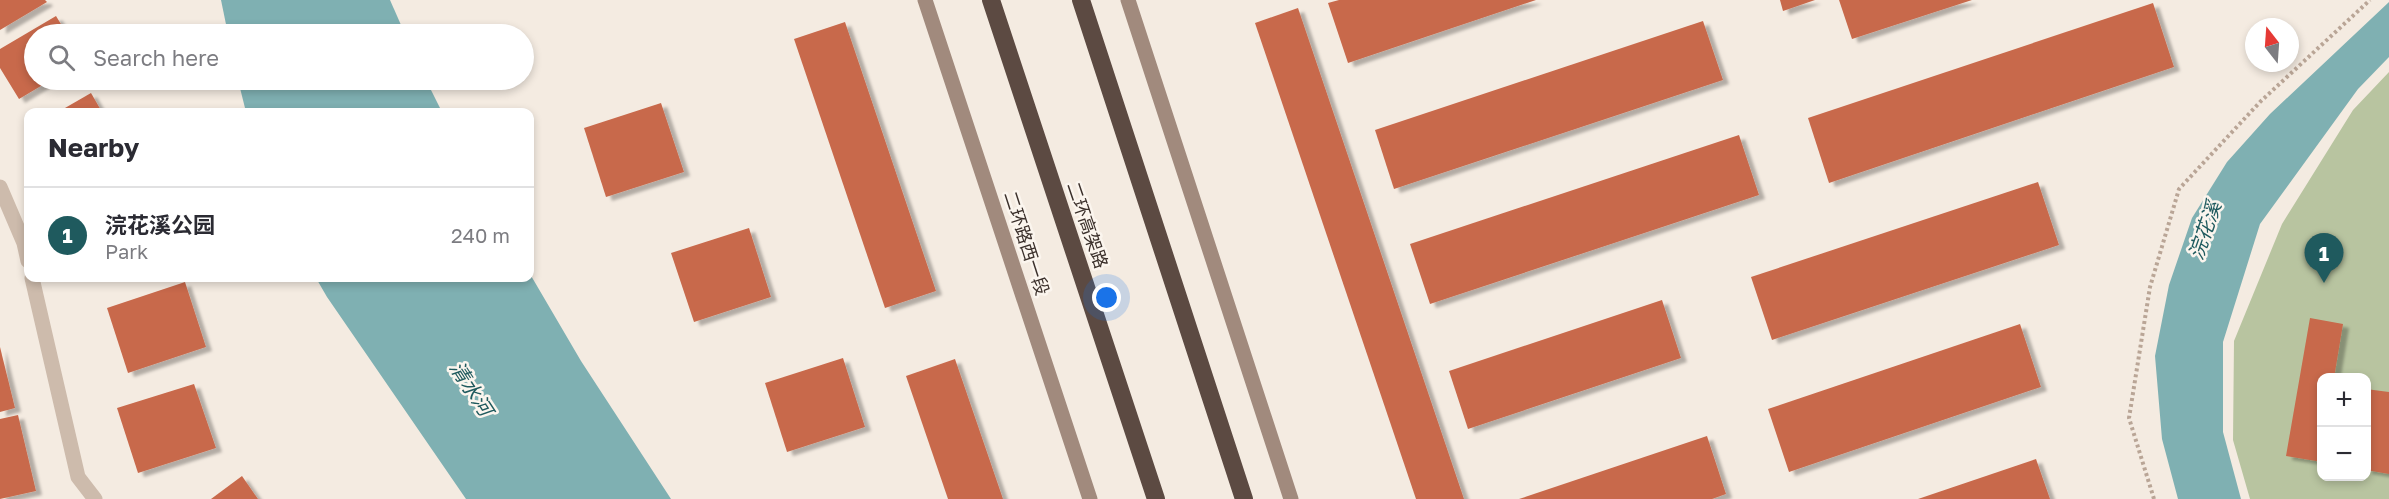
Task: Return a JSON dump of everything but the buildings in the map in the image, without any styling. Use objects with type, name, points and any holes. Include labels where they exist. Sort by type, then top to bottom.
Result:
[{"type":"highway","name":"二环高架路","points":[[991,0],[1156,499]]},
{"type":"highway","points":[[1081,0],[1244,499]]},
{"type":"main road","name":"二环路西一段","points":[[925,0],[1090,499]]},
{"type":"main road","points":[[1128,0],[1290,499]]},
{"type":"street","points":[[0,187],[24,243]]},
{"type":"street","points":[[33,282],[78,477],[95,499]]},
{"type":"path","points":[[2154,499],[2129,418],[2150,287],[2179,189],[2260,102],[2370,0]]},
{"type":"green space","points":[[2389,72],[2389,499],[2250,499],[2233,440],[2234,341],[2282,224],[2353,110]]},
{"type":"water","points":[[221,0],[390,0],[401,24],[226,24]]},
{"type":"water","name":"浣花溪","points":[[2389,2],[2389,57],[2358,89],[2260,224],[2223,342],[2223,432],[2241,499],[2178,499],[2162,439],[2155,356],[2169,285],[2192,218],[2227,162],[2270,114]]},
{"type":"water","points":[[240,90],[431,90],[440,108],[245,108]]},
{"type":"water","name":"清水河","points":[[534,281],[581,361],[671,499],[466,499],[318,282]]},
{"type":"place","name":"浣花溪公园","points":[[2324,283]]}]
